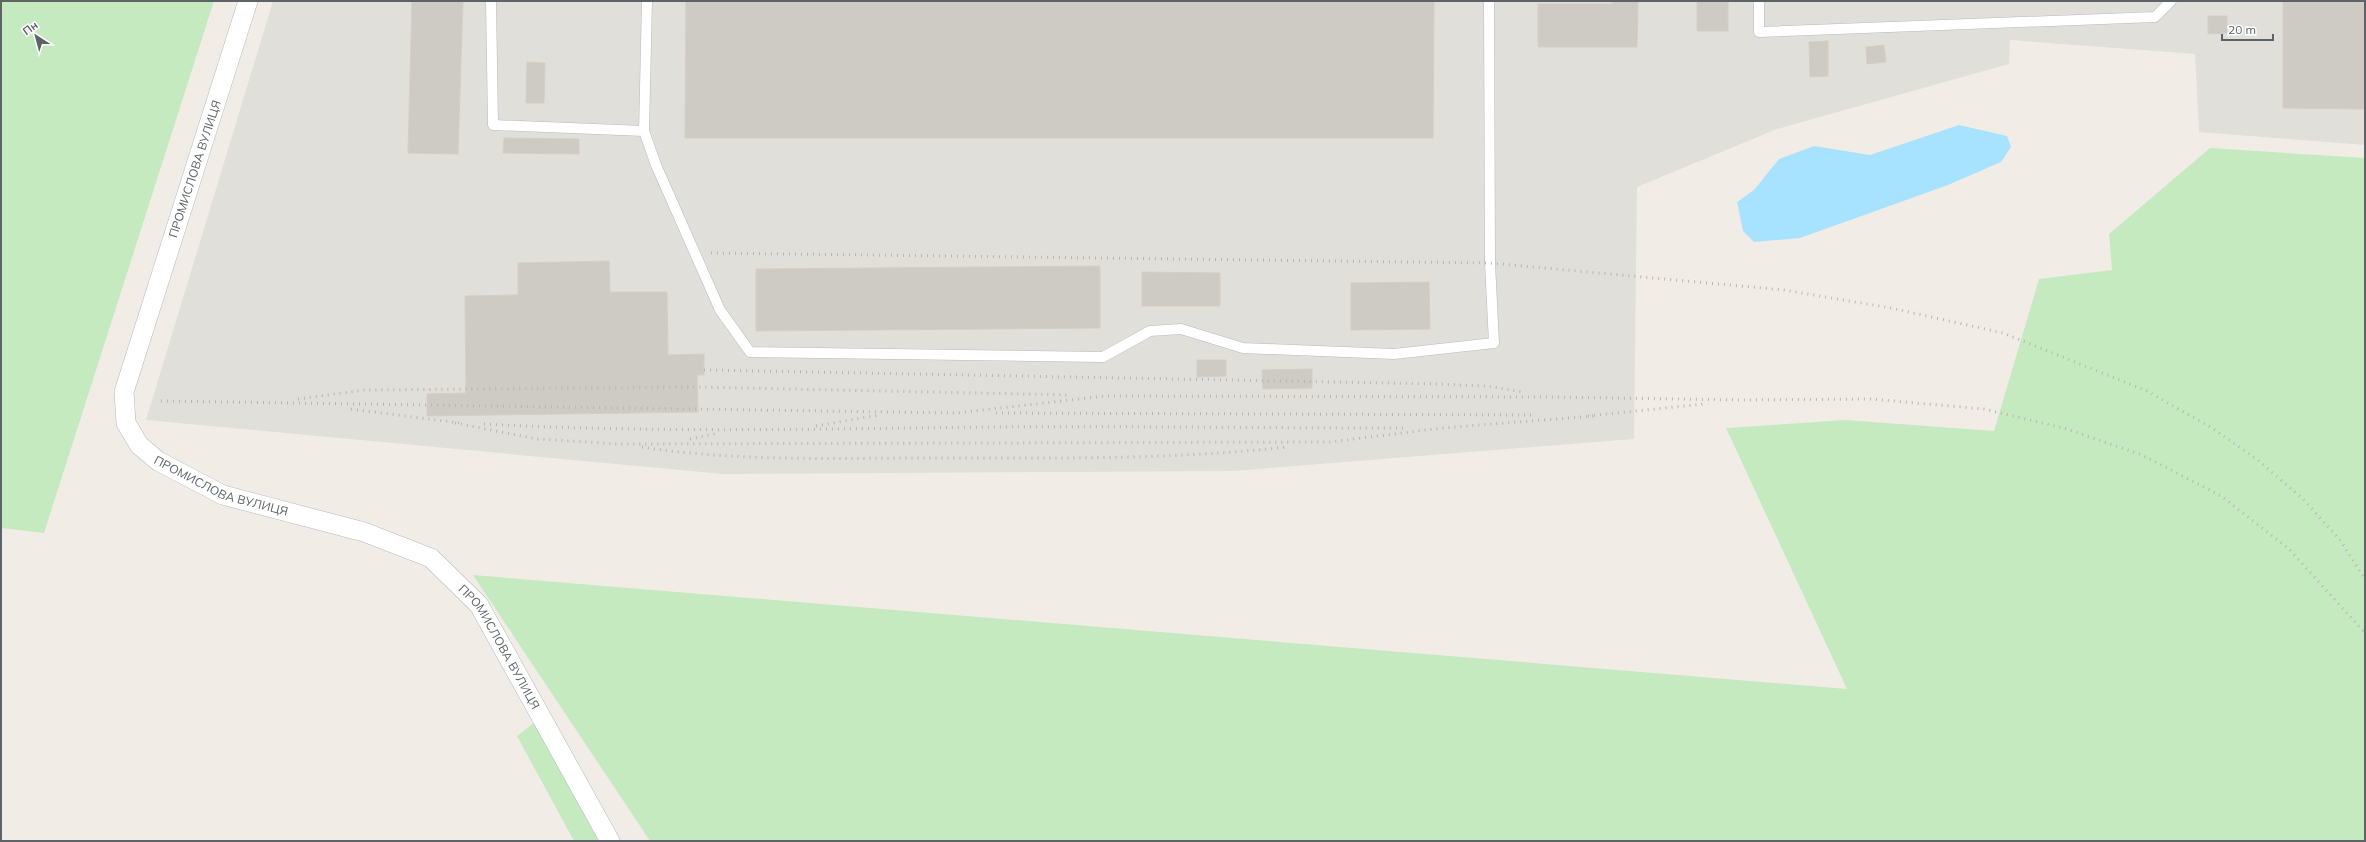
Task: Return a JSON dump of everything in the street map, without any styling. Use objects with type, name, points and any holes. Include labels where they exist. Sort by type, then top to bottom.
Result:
[{"type":"street","name":"ПРОМИСЛОВА ВУЛИЦЯ","points":[[248,1],[124,392],[126,423],[139,445],[158,461],[224,495],[364,532],[431,558],[480,605],[610,841]]},
{"type":"lane","points":[[491,1],[493,126],[644,131]]},
{"type":"lane","points":[[647,1],[644,131],[656,165],[720,310],[750,352],[1103,357],[1150,331],[1180,329],[1243,348],[1394,354],[1494,343],[1490,264],[1489,1]]},
{"type":"lane","points":[[1759,1],[1759,32],[2155,17],[2171,1]]},
{"type":"shaded area","points":[[273,1],[2365,1],[2365,145],[2199,132],[2195,54],[2010,40],[2009,64],[1777,129],[1637,187],[1634,439],[1233,471],[723,474],[146,420]]},
{"type":"green space","points":[[1,1],[214,1],[44,533],[1,528]]},
{"type":"green space","points":[[2210,148],[2365,158],[2365,841],[650,841],[473,575],[1847,689],[1726,428],[1846,420],[1994,431],[2039,279],[2112,270],[2109,234]]},
{"type":"green space","points":[[535,722],[599,841],[574,841],[517,736]]},
{"type":"water","points":[[1959,125],[2007,136],[2011,147],[2001,162],[1948,185],[1800,238],[1754,242],[1743,231],[1737,202],[1754,190],[1779,159],[1814,146],[1870,155]]},
{"type":"building","points":[[412,1],[463,1],[458,154],[408,153]]},
{"type":"building","points":[[686,1],[1434,1],[1433,138],[685,138]]},
{"type":"building","points":[[1612,1],[1638,1],[1637,47],[1538,47],[1538,4],[1612,4]]},
{"type":"building","points":[[1697,1],[1728,1],[1728,31],[1697,31]]},
{"type":"building","points":[[2283,1],[2365,1],[2365,109],[2283,108]]},
{"type":"building","points":[[2208,16],[2227,16],[2227,33],[2208,34]]},
{"type":"building","points":[[1828,41],[1828,76],[1810,77],[1809,42]]},
{"type":"building","points":[[1884,45],[1886,62],[1867,64],[1866,47]]},
{"type":"building","points":[[527,62],[545,63],[544,103],[526,103]]},
{"type":"building","points":[[504,138],[579,139],[579,154],[503,153]]},
{"type":"building","points":[[609,261],[610,292],[667,292],[668,355],[704,354],[704,375],[697,375],[698,412],[427,416],[427,394],[466,393],[465,296],[518,295],[518,263]]},
{"type":"building","points":[[1100,266],[1100,328],[756,331],[756,269]]},
{"type":"building","points":[[1142,272],[1220,273],[1220,306],[1142,306]]},
{"type":"building","points":[[1429,282],[1430,329],[1351,330],[1351,283]]},
{"type":"building","points":[[1197,360],[1226,360],[1226,376],[1197,377]]},
{"type":"building","points":[[1312,369],[1312,388],[1263,389],[1262,370]]},
{"type":"railway","points":[[711,253],[1490,263],[1784,290],[1891,308],[2003,333],[2147,391],[2212,428],[2259,461],[2303,499],[2340,540],[2365,579]]},
{"type":"railway","points":[[704,370],[1439,384],[1486,386],[1523,392]]},
{"type":"railway","points":[[298,399],[364,390],[697,387],[1071,395]]},
{"type":"railway","points":[[161,401],[957,413],[1105,396],[1553,397],[1741,400],[1871,399],[1984,409],[2067,429],[2142,455],[2221,496],[2289,549],[2365,633]]},
{"type":"railway","points":[[1588,416],[1703,404]]},
{"type":"railway","points":[[351,409],[460,423]]},
{"type":"railway","points":[[996,413],[1536,415]]},
{"type":"railway","points":[[816,426],[879,415]]},
{"type":"railway","points":[[455,423],[537,439],[619,444],[1330,442],[1442,428],[1593,416]]},
{"type":"railway","points":[[484,424],[610,429],[988,427],[1404,428]]},
{"type":"railway","points":[[690,439],[719,433]]},
{"type":"railway","points":[[642,447],[714,455],[788,458],[1067,458],[1199,454],[1287,447]]}]
